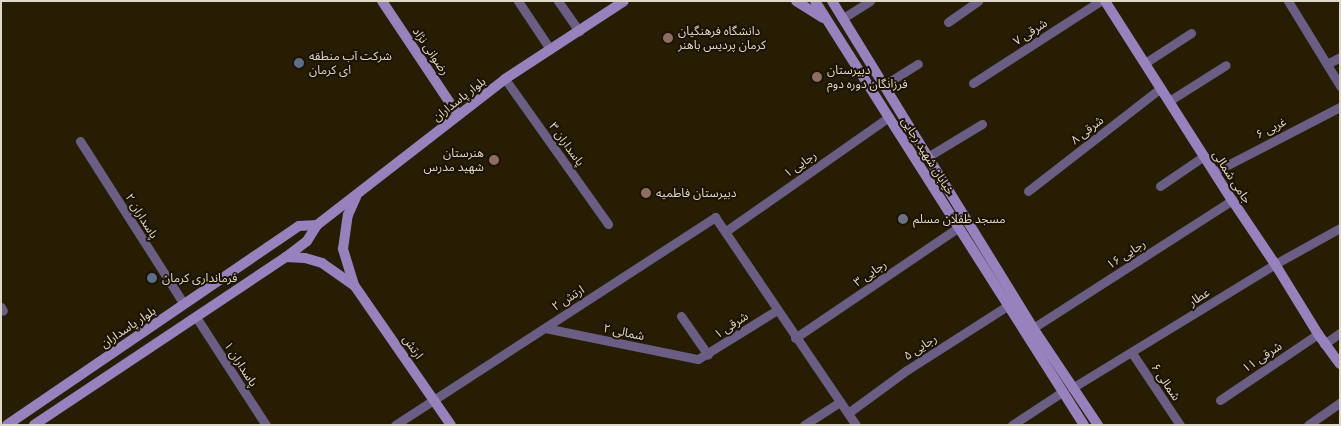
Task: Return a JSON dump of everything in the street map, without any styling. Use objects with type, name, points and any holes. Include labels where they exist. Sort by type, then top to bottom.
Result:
[{"type":"main road","name":"رضوانی نژاد","points":[[382,1],[458,115]]},
{"type":"main road","name":"بلوار پاسداران","points":[[34,425],[286,257],[307,241],[317,225],[458,115],[550,49],[624,1]]},
{"type":"main road","points":[[796,1],[826,19]]},
{"type":"main road","name":"خیابان شهید رجایی","points":[[814,1],[959,228],[986,261],[1033,328],[1084,425]]},
{"type":"main road","name":"خیابان شهید رجایی","points":[[832,1],[928,156],[986,261],[1007,306],[1067,390],[1098,425]]},
{"type":"main road","name":"جامی شمالی","points":[[1105,1],[1275,264],[1324,344],[1340,364]]},
{"type":"main road","points":[[354,285],[343,250],[348,215],[358,193]]},
{"type":"main road","name":"بلوار پاسداران","points":[[7,425],[299,226],[317,225]]},
{"type":"main road","points":[[286,257],[305,258],[322,263],[354,285]]},
{"type":"main road","name":"ارتش","points":[[354,285],[451,425]]},
{"type":"street","points":[[518,1],[550,49]]},
{"type":"street","points":[[558,1],[579,31]]},
{"type":"street","points":[[843,18],[870,1]]},
{"type":"street","points":[[948,22],[978,1]]},
{"type":"street","name":"شرقی ۷","points":[[973,83],[1100,1]]},
{"type":"street","points":[[1288,1],[1340,86]]},
{"type":"street","points":[[1145,63],[1191,33]]},
{"type":"street","points":[[1327,64],[1340,56]]},
{"type":"street","points":[[884,85],[918,64]]},
{"type":"street","points":[[1169,101],[1226,65]]},
{"type":"street","name":"پاسداران ۳","points":[[505,80],[608,224]]},
{"type":"street","name":"شرقی ۸","points":[[1028,191],[1161,88]]},
{"type":"street","name":"غربی ۶","points":[[1214,172],[1340,107]]},
{"type":"street","name":"رجایی ۱","points":[[726,231],[889,117]]},
{"type":"street","points":[[928,156],[982,124]]},
{"type":"street","name":"پاسداران ۲","points":[[80,141],[184,304]]},
{"type":"street","points":[[1160,186],[1204,156]]},
{"type":"street","name":"رجایی ۱۶","points":[[1033,328],[1232,200]]},
{"type":"street","name":"ارتش ۲","points":[[395,425],[715,216],[726,231]]},
{"type":"street","name":"رجایی ۳","points":[[795,338],[959,228]]},
{"type":"street","name":"عطار","points":[[1012,425],[1275,264],[1340,228]]},
{"type":"street","points":[[726,231],[795,338],[856,425]]},
{"type":"street","name":"رجایی ۵","points":[[848,413],[907,370],[1007,306]]},
{"type":"street","name":"شرقی ۱","points":[[698,360],[777,310]]},
{"type":"street","points":[[681,316],[708,355]]},
{"type":"street","name":"پاسداران ۱","points":[[196,317],[266,425]]},
{"type":"street","name":"شمالی ۲","points":[[545,328],[698,360]]},
{"type":"street","points":[[1324,344],[1340,333]]},
{"type":"street","name":"شرقی ۱۱","points":[[1220,400],[1318,334]]},
{"type":"street","name":"شمالی ۶","points":[[1132,353],[1180,425]]},
{"type":"street","points":[[804,425],[840,402]]},
{"type":"street","points":[[1308,425],[1340,403]]},
{"type":"place","name":"دانشگاه فرهنگیان کرمان پردیس باهنر","points":[[668,38]]},
{"type":"place","name":"شرکت آب منطقه ای کرمان","points":[[299,63]]},
{"type":"place","name":"دبیرستان فرزانگان دوره دوم","points":[[817,77]]},
{"type":"place","name":"هنرستان شهید مدرس","points":[[494,160]]},
{"type":"place","name":"دبیرستان فاطمیه","points":[[646,193]]},
{"type":"place","name":"مسجد طفلان مسلم","points":[[903,219]]},
{"type":"place","name":"فرمانداری کرمان","points":[[152,278]]}]
